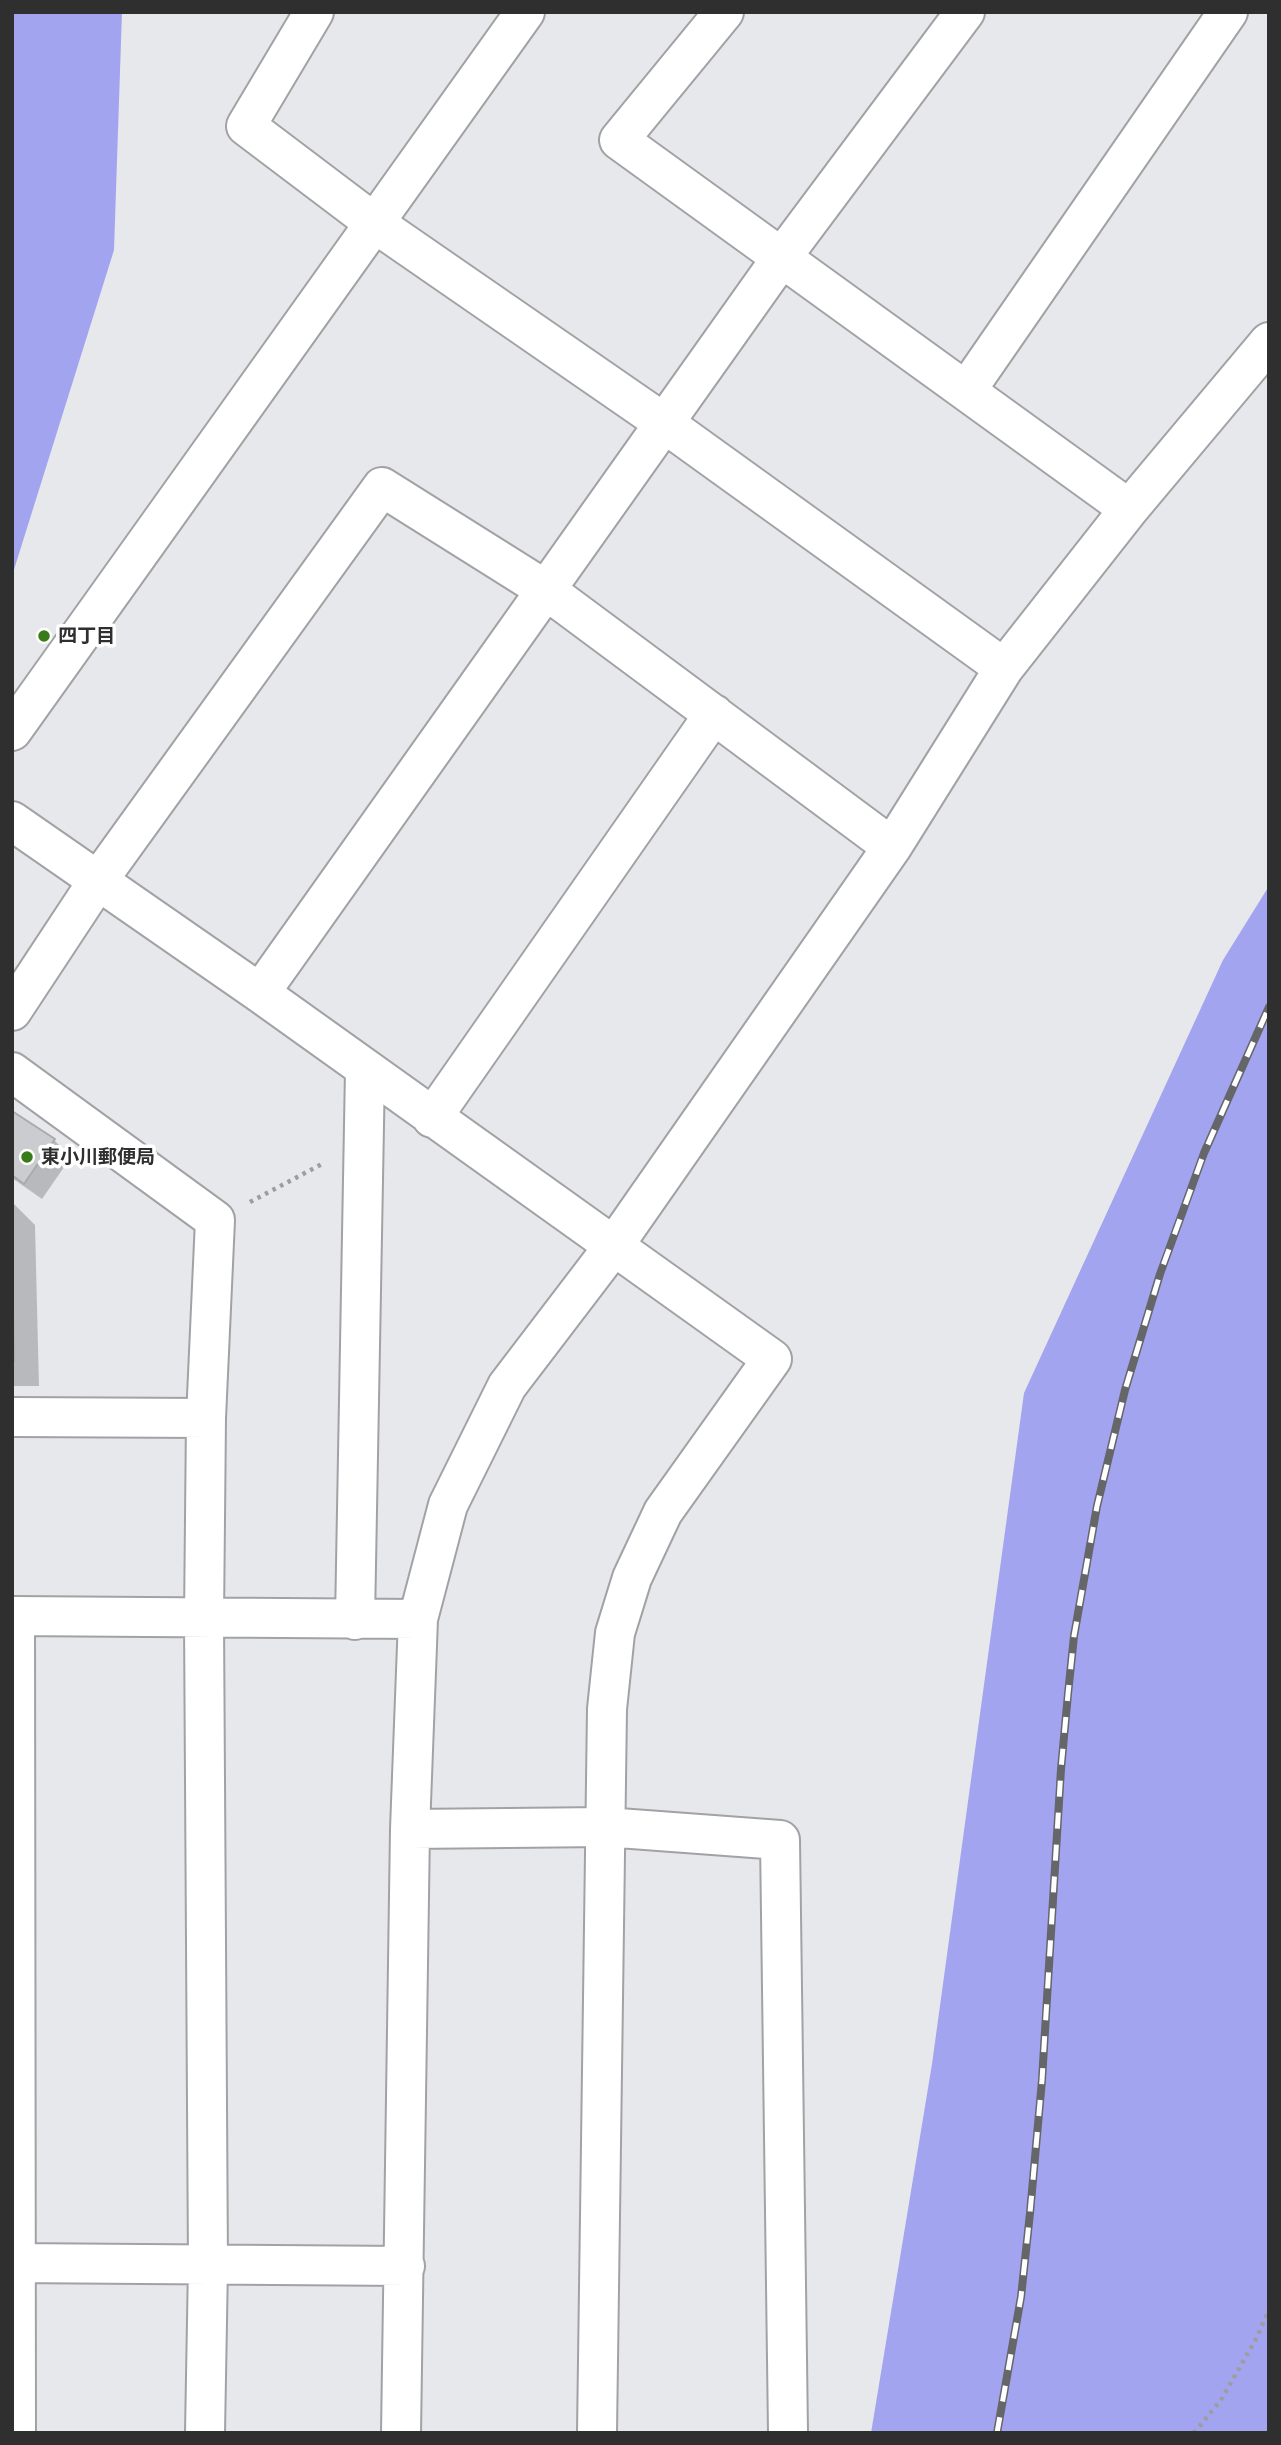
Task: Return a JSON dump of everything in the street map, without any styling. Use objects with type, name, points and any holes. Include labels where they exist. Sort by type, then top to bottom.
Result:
[{"type":"street","points":[[314,12],[246,126],[373,222],[664,423],[1003,668]]},
{"type":"street","points":[[12,731],[525,12]]},
{"type":"street","points":[[724,12],[619,140],[1129,509]]},
{"type":"street","points":[[260,993],[782,257],[965,12]]},
{"type":"street","points":[[966,391],[1228,12]]},
{"type":"street","points":[[401,2433],[410,1829],[418,1619],[447,1505],[507,1386],[613,1247],[892,847],[1003,668],[1129,509],[1269,342]]},
{"type":"street","points":[[12,1011],[97,882],[382,487],[546,590],[892,847]]},
{"type":"street","points":[[432,1118],[714,714]]},
{"type":"street","points":[[12,821],[260,993],[772,1359],[663,1512],[632,1578],[615,1633],[607,1709],[597,2433]]},
{"type":"street","points":[[355,1620],[365,1070]]},
{"type":"street","points":[[12,1072],[215,1220],[206,1418],[204,1619],[208,2265],[205,2433]]},
{"type":"street","points":[[12,1417],[206,1418]]},
{"type":"street","points":[[16,2433],[13,1616],[418,1619]]},
{"type":"street","points":[[410,1829],[606,1827],[780,1840],[788,2433]]},
{"type":"street","points":[[14,2263],[405,2266]]},
{"type":"path","points":[[215,1220],[363,1143]]},
{"type":"path","points":[[1194,2433],[1221,2400],[1256,2339],[1269,2310]]},
{"type":"shaded area","points":[[12,12],[122,12],[114,250],[12,576]]},
{"type":"shaded area","points":[[1269,886],[1269,2433],[871,2433],[932,2064],[1024,1393],[1223,960]]},
{"type":"building","name":"東小川郵便局","points":[[12,1111],[55,1139],[24,1184],[12,1175]]},
{"type":"building","points":[[12,1255],[14,1361],[12,1361]]},
{"type":"railway","points":[[997,2433],[1021,2297],[1042,2080],[1068,1694],[1074,1636],[1097,1506],[1125,1390],[1160,1274],[1204,1153],[1269,1007]]},
{"type":"place","name":"四丁目","points":[[44,636]]},
{"type":"place","name":"東小川郵便局","points":[[27,1157]]}]
